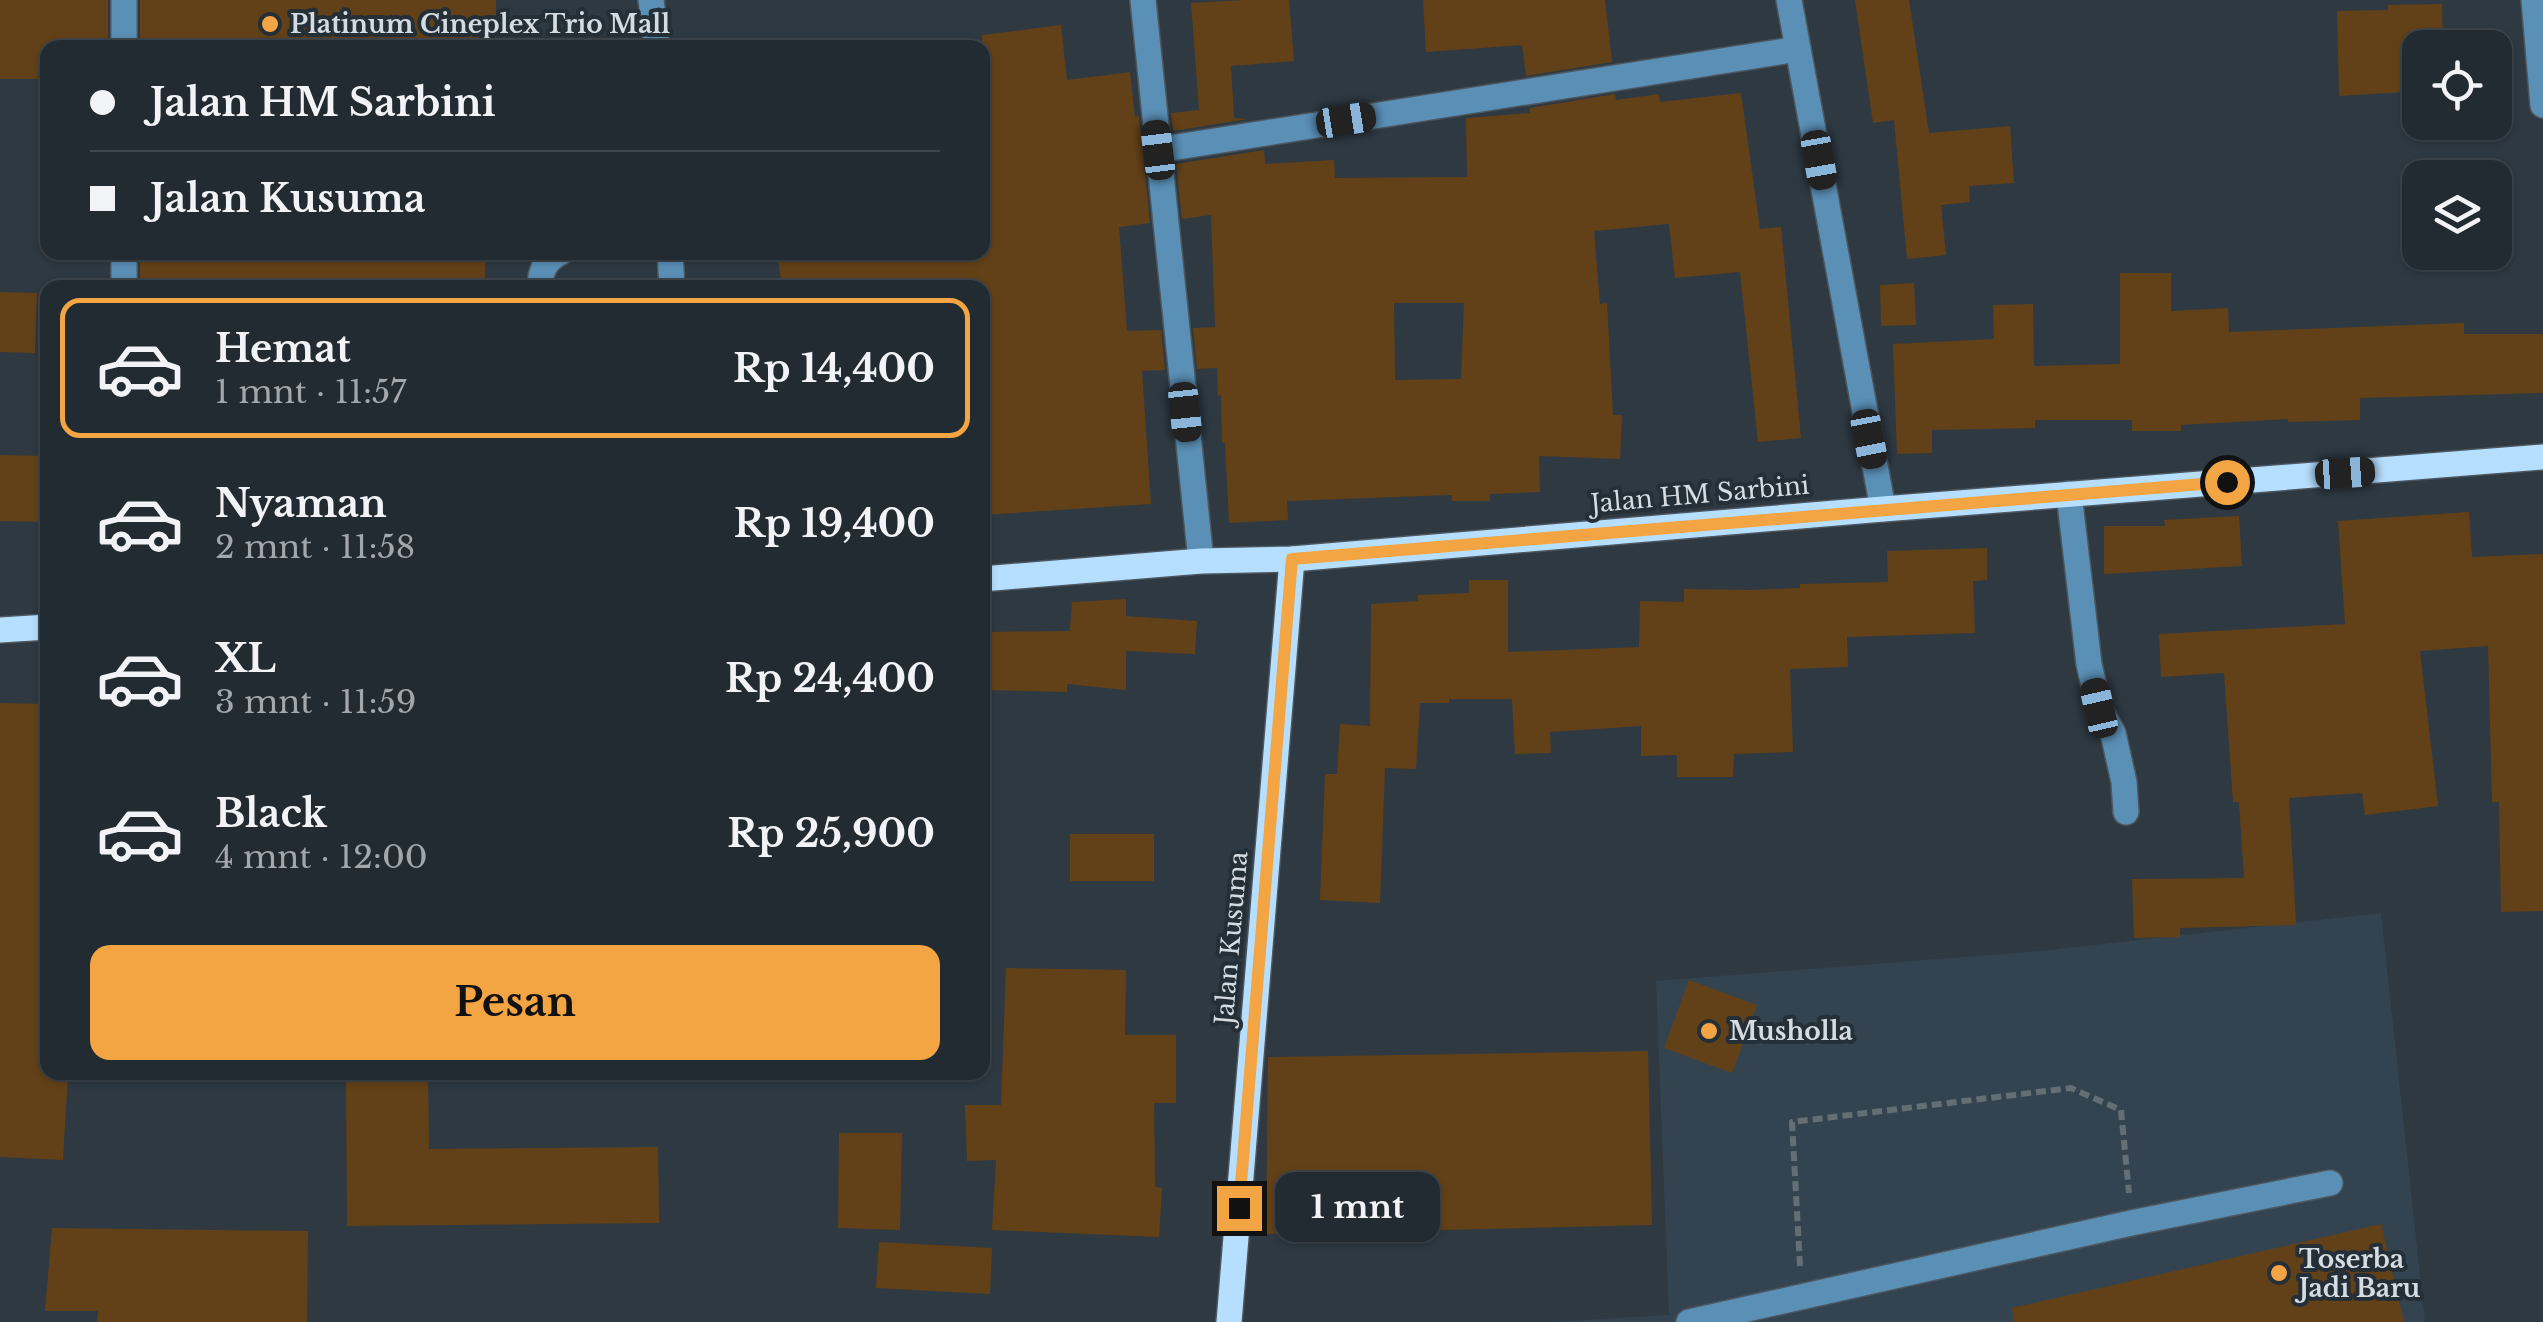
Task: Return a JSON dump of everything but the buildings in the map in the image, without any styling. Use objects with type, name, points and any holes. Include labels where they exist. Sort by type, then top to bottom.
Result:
[{"type":"main road","name":"Jalan HM Sarbini","points":[[990,578],[1292,559],[2543,457]]},
{"type":"main road","name":"Jalan Kusuma","points":[[1229,1322],[1292,559]]},
{"type":"main road","points":[[0,630],[40,628]]},
{"type":"street","points":[[124,0],[124,40]]},
{"type":"street","points":[[650,0],[656,40]]},
{"type":"street","points":[[1143,0],[1201,562]]},
{"type":"street","points":[[1788,0],[1882,508]]},
{"type":"street","points":[[2534,0],[2543,104]]},
{"type":"street","points":[[1158,150],[1798,49]]},
{"type":"street","points":[[2069,494],[2089,664],[2099,708],[2113,733],[2126,812]]},
{"type":"street","points":[[1689,1322],[2330,1183]]},
{"type":"path","points":[[1802,1297],[1792,1122],[2071,1088],[2121,1110],[2132,1223]]},
{"type":"shaded area","points":[[2381,913],[2425,1322],[1551,1322],[1669,1315],[1656,981],[2040,951]]},
{"type":"place","name":"Platinum Cineplex Trio Mall","points":[[270,24]]},
{"type":"place","name":"Musholla","points":[[1709,1031]]},
{"type":"place","name":"Toserba Jadi Baru","points":[[2279,1273]]},
{"type":"route","points":[[1239,1208],[1292,559],[2227,482]]}]
